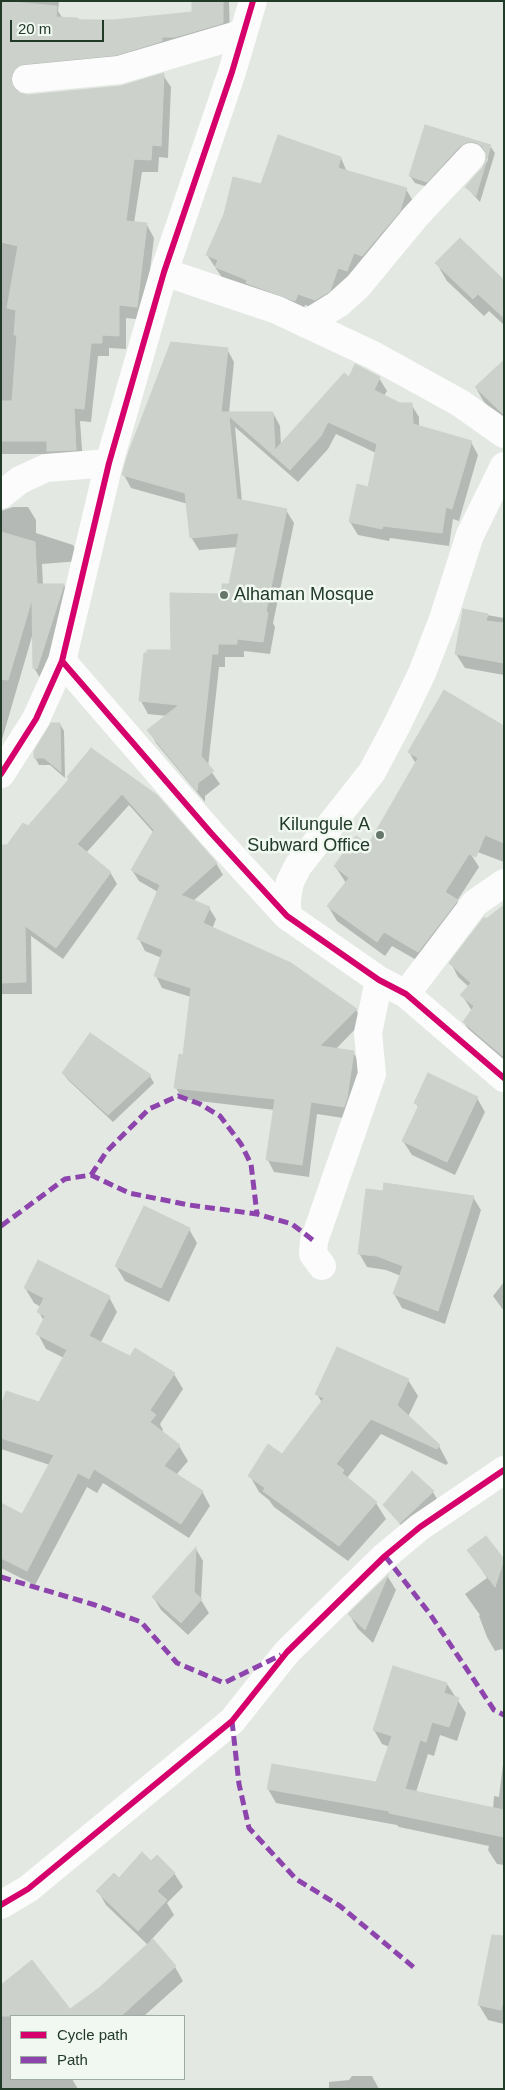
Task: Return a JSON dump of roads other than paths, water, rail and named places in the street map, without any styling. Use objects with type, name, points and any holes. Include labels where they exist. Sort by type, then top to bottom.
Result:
[{"type":"street","points":[[1,774],[36,719],[62,662],[109,463],[164,272],[232,72],[253,1]]},
{"type":"street","points":[[26,79],[119,70],[242,34]]},
{"type":"street","points":[[306,324],[338,304],[358,286],[415,218],[471,157]]},
{"type":"street","points":[[164,272],[277,310],[372,355],[460,403],[504,434]]},
{"type":"street","points":[[1,495],[20,480],[46,468],[109,463]]},
{"type":"street","points":[[287,916],[288,890],[298,866],[372,772],[406,708],[443,619],[470,535],[504,466]]},
{"type":"street","points":[[62,662],[211,833],[287,916],[379,980],[406,994],[504,1078]]},
{"type":"street","points":[[406,994],[475,902],[504,883]]},
{"type":"street","points":[[322,1266],[313,1254],[314,1241],[372,1074],[368,1033],[379,980]]},
{"type":"street","points":[[1,1905],[28,1889],[232,1721],[287,1652],[386,1556],[420,1527],[504,1470]]},
{"type":"place","name":"Alhaman Mosque","points":[[224,595]]},
{"type":"place","name":"Kilungule A Subward Office","points":[[380,835]]}]
